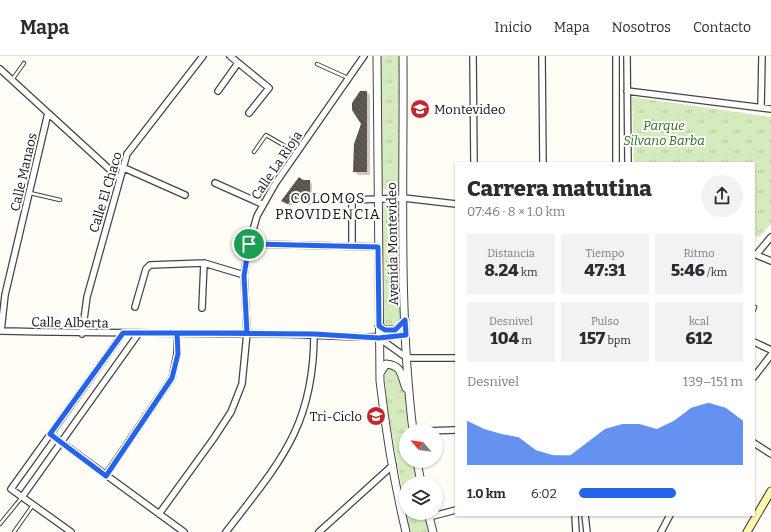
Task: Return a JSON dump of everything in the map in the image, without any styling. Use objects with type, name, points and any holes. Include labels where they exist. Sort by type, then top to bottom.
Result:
[{"type":"main road","points":[[747,532],[771,491]]},
{"type":"street","name":"Calle El Chaco","points":[[82,334],[87,297],[122,167],[131,147],[203,56]]},
{"type":"street","points":[[230,56],[269,88],[249,113]]},
{"type":"street","name":"Calle La Rioja","points":[[159,514],[231,412],[242,384],[247,333],[244,276],[252,229],[262,204],[364,56]]},
{"type":"street","name":"Avenida Montevideo","points":[[377,56],[377,198],[380,373],[385,422],[392,465],[406,532]]},
{"type":"street","name":"Avenida Montevideo","points":[[403,56],[405,320],[406,358],[412,424]]},
{"type":"street","points":[[473,56],[474,162]]},
{"type":"street","points":[[542,56],[543,162]]},
{"type":"street","points":[[616,56],[616,162]]},
{"type":"street","points":[[627,56],[628,162]]},
{"type":"street","points":[[761,107],[762,56]]},
{"type":"street","points":[[218,91],[238,63]]},
{"type":"street","points":[[0,69],[119,178]]},
{"type":"street","points":[[627,91],[771,109]]},
{"type":"street","name":"Calle Manaos","points":[[1,331],[5,295],[48,113]]},
{"type":"street","points":[[122,167],[185,195]]},
{"type":"street","points":[[215,183],[262,204]]},
{"type":"street","points":[[352,246],[352,202],[354,200],[404,198],[455,204]]},
{"type":"street","points":[[771,236],[755,254],[771,261]]},
{"type":"street","points":[[249,244],[378,247]]},
{"type":"street","points":[[202,308],[204,263]]},
{"type":"street","points":[[135,308],[147,266],[204,263],[244,276]]},
{"type":"street","points":[[379,326],[385,330],[395,330],[405,320]]},
{"type":"street","name":"Calle Alberta","points":[[1,331],[82,334],[314,334],[379,338],[406,335]]},
{"type":"street","points":[[71,532],[11,489],[123,333]]},
{"type":"street","points":[[22,496],[139,333]]},
{"type":"street","points":[[106,476],[172,378],[178,354],[177,333]]},
{"type":"street","points":[[226,532],[277,465],[298,426],[311,381],[314,334]]},
{"type":"street","points":[[379,338],[406,358],[455,358]]},
{"type":"street","points":[[755,342],[771,350]]},
{"type":"street","points":[[755,376],[771,355]]},
{"type":"street","points":[[380,373],[386,364],[396,366],[399,369],[409,396]]},
{"type":"street","points":[[443,430],[455,430]]},
{"type":"street","points":[[50,434],[184,532]]},
{"type":"street","points":[[755,444],[771,454]]},
{"type":"street","points":[[319,532],[392,465]]},
{"type":"street","points":[[443,512],[455,510]]},
{"type":"street","points":[[576,516],[576,532]]},
{"type":"street","points":[[585,516],[587,532]]},
{"type":"street","points":[[661,532],[669,516]]},
{"type":"street","points":[[429,520],[433,532]]},
{"type":"lane","points":[[12,81],[24,63]]},
{"type":"lane","points":[[317,64],[348,78]]},
{"type":"lane","points":[[254,152],[266,135],[297,152]]},
{"type":"lane","points":[[30,193],[60,200]]},
{"type":"lane","points":[[0,524],[22,496]]},
{"type":"lane","points":[[14,532],[33,505]]},
{"type":"green space","points":[[380,56],[399,56],[398,191],[380,189]]},
{"type":"green space","name":"Parque Silvano Barba","points":[[632,97],[771,117],[771,224],[759,237],[755,236],[755,162],[634,162]]},
{"type":"green space","points":[[383,203],[399,204],[401,322],[397,327],[384,329]]},
{"type":"green space","points":[[385,367],[399,369],[405,396],[407,424],[399,424],[399,468],[414,468],[416,476],[399,476],[391,429]]},
{"type":"green space","points":[[407,520],[425,520],[428,532],[410,532]]},
{"type":"building","points":[[360,91],[367,91],[367,172],[353,172],[354,144],[361,124],[352,110],[352,103]]},
{"type":"building","points":[[299,177],[303,180],[310,180],[310,203],[305,203],[305,198],[292,199],[288,204],[281,201]]},
{"type":"place","name":"Montevideo","points":[[420,109]]},
{"type":"place","name":"Tri-Ciclo","points":[[376,416]]},
{"type":"district","name":"COLOMOS PROVIDENCIA","points":[[328,206]]},
{"type":"route","points":[[249,244],[244,276],[247,333],[123,333],[50,434],[106,476],[172,378],[176,367],[178,354],[177,333],[314,334],[379,338],[406,335],[405,320],[397,330],[385,330],[379,326],[378,247],[249,244]]}]
